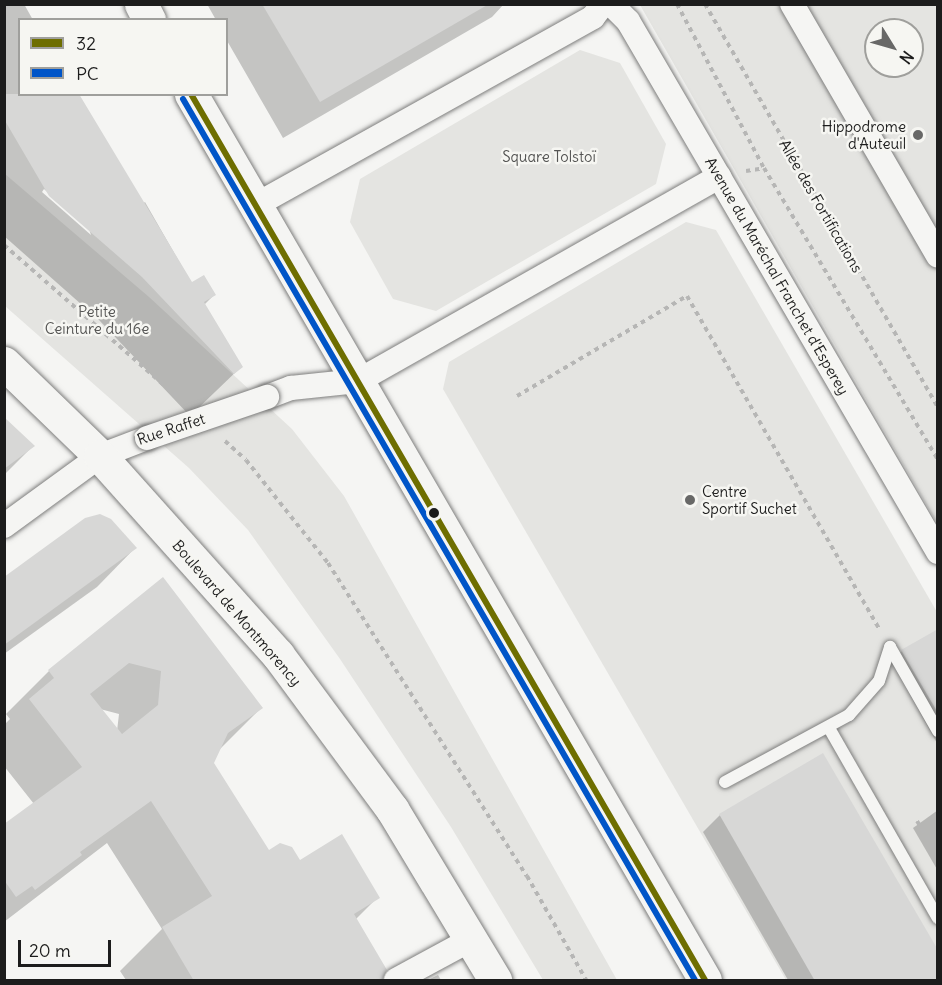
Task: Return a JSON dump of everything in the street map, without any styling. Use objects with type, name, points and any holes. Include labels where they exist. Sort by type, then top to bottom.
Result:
[{"type":"main road","points":[[141,4],[148,18]]},
{"type":"main road","points":[[192,96],[705,981]]},
{"type":"main road","name":"Boulevard de Montmorency","points":[[4,363],[100,456],[278,655],[392,809],[495,981]]},
{"type":"street","points":[[254,206],[593,17],[603,4]]},
{"type":"street","name":"Avenue du Maréchal Franchet d'Esperey","points":[[611,4],[628,21],[938,552]]},
{"type":"street","points":[[792,4],[938,256]]},
{"type":"street","points":[[358,381],[719,177]]},
{"type":"street","name":"Rue Raffet","points":[[4,525],[100,456],[291,388],[358,381]]},
{"type":"street","points":[[396,981],[470,940]]},
{"type":"lane","points":[[724,782],[829,728],[849,715],[873,689],[890,647]]},
{"type":"lane","points":[[890,647],[938,731]]},
{"type":"lane","points":[[829,728],[938,918]]},
{"type":"path","points":[[677,4],[764,168],[938,460]]},
{"type":"path","name":"Allée des Fortifications","points":[[705,4],[938,407]]},
{"type":"path","points":[[719,177],[764,168]]},
{"type":"path","points":[[4,245],[186,404]]},
{"type":"path","points":[[517,396],[687,296],[890,647]]},
{"type":"path","points":[[220,436],[246,460],[328,563],[527,876],[586,981]]},
{"type":"path","points":[[918,821],[938,855]]},
{"type":"green space","points":[[640,5],[937,5],[937,523]]},
{"type":"green space","name":"Square Tolstoï","points":[[580,50],[620,63],[666,144],[656,184],[436,311],[393,299],[350,222],[360,179]]},
{"type":"green space","name":"Petite Ceinture du 16e","points":[[5,174],[149,297],[292,429],[344,496],[617,980],[543,980],[451,827],[340,659],[248,530],[189,468],[5,306]]},
{"type":"green space","name":"Centre Sportif Suchet","points":[[686,222],[716,230],[937,612],[937,980],[786,980],[443,389],[449,362]]},
{"type":"building","points":[[262,4],[489,4],[320,102]]},
{"type":"building","points":[[4,94],[80,96],[192,282],[204,275],[216,295],[204,302],[243,367],[234,374],[142,277],[49,196],[4,119]]},
{"type":"building","points":[[4,417],[35,446],[4,469]]},
{"type":"building","points":[[100,514],[111,519],[137,548],[4,645],[4,577],[85,518]]},
{"type":"building","points":[[163,577],[263,708],[228,733],[214,763],[269,850],[280,843],[292,847],[300,860],[342,834],[380,898],[354,914],[387,970],[382,981],[194,981],[162,927],[212,896],[151,801],[80,852],[82,855],[35,890],[32,886],[16,897],[4,880],[4,824],[82,767],[29,699],[54,678],[48,670]],"holes":[[[129,663],[161,671],[158,705],[122,734],[90,694]]]},
{"type":"building","points":[[938,629],[938,713],[901,650]]},
{"type":"building","points":[[823,753],[938,950],[938,981],[815,981],[719,814]]},
{"type":"transit line","name":"32","points":[[192,96],[705,980]]},
{"type":"transit line","name":"PC","points":[[183,99],[695,980]]},
{"type":"place","name":"Hippodrome d'Auteuil","points":[[918,135]]},
{"type":"place","name":"Centre Sportif Suchet","points":[[690,500]]}]
